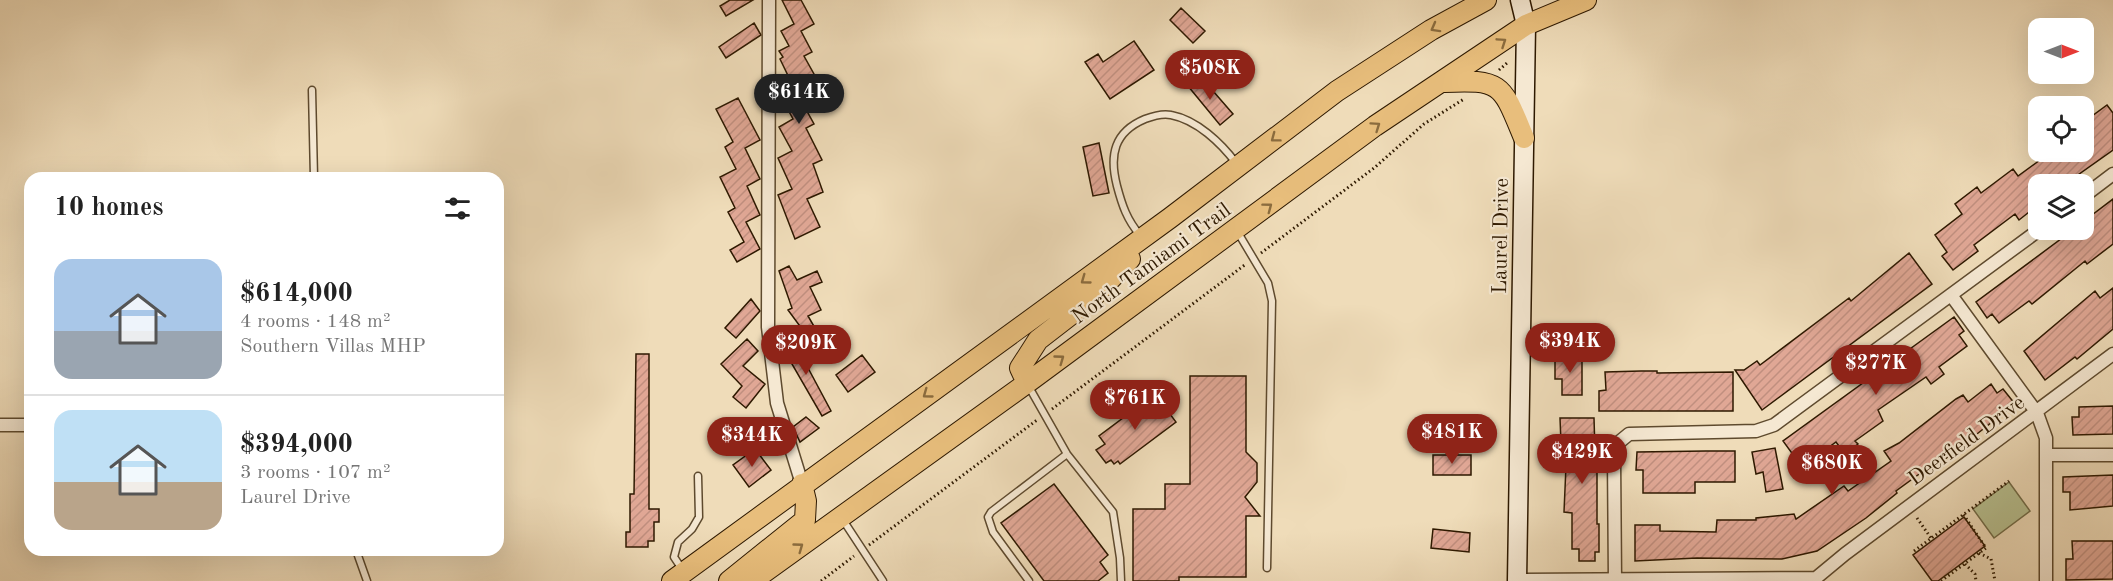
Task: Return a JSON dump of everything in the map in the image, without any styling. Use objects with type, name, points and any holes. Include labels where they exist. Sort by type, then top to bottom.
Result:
[{"type":"main road","name":"North Tamiami Trail","points":[[678,577],[802,484],[1145,240],[1170,218],[1337,91],[1431,30],[1486,0]]},
{"type":"main road","name":"North Tamiami Trail","points":[[752,581],[1027,384],[1375,126],[1526,26],[1587,0]]},
{"type":"main road","points":[[1444,81],[1480,80],[1499,87],[1508,99],[1524,138]]},
{"type":"main road","points":[[1027,384],[1020,368],[1038,340],[1091,298],[1145,240]]},
{"type":"main road","points":[[729,581],[805,520],[806,501],[802,484]]},
{"type":"street","points":[[769,0],[768,327],[777,403],[802,484]]},
{"type":"street","name":"Laurel Drive","points":[[1517,580],[1526,26],[1520,0]]},
{"type":"street","points":[[2094,188],[2113,174]]},
{"type":"street","points":[[1615,579],[1614,457],[1618,443],[1629,434],[1747,432],[1774,425],[2028,238]]},
{"type":"street","points":[[1951,295],[2037,413],[2046,438],[2048,455],[2046,581]]},
{"type":"street","name":"Deerfield Drive","points":[[1816,579],[2037,413],[2057,394],[2113,354]]},
{"type":"street","points":[[0,425],[24,426]]},
{"type":"street","points":[[2048,455],[2113,455]]},
{"type":"street","points":[[1517,580],[1816,579]]},
{"type":"lane","points":[[312,90],[314,172]]},
{"type":"lane","points":[[1145,240],[1130,224],[1123,208],[1113,156],[1114,144],[1121,134],[1134,124],[1161,114],[1173,115],[1221,143],[1239,166]]},
{"type":"lane","points":[[1236,231],[1268,283],[1272,301],[1267,568]]},
{"type":"lane","points":[[1027,384],[1067,454],[1113,512],[1121,581]]},
{"type":"lane","points":[[1029,581],[993,532],[988,517],[991,512],[1067,454]]},
{"type":"lane","points":[[678,577],[674,557],[675,549],[699,517],[698,476]]},
{"type":"lane","points":[[841,517],[883,581]]},
{"type":"lane","points":[[358,556],[367,581]]},
{"type":"path","points":[[1499,70],[1508,62]]},
{"type":"path","points":[[821,581],[1374,168],[1424,124],[1468,96]]},
{"type":"path","points":[[1914,551],[2009,481]]},
{"type":"path","points":[[1909,507],[1931,538]]},
{"type":"path","points":[[1941,581],[1979,553],[1986,545],[1964,514]]},
{"type":"path","points":[[1979,553],[1991,559],[1995,581]]},
{"type":"path","points":[[1965,564],[1975,574],[1976,581]]},
{"type":"green space","points":[[2009,482],[2030,511],[1994,538],[1973,509]]},
{"type":"building","points":[[730,0],[753,0],[726,16],[720,6]]},
{"type":"building","points":[[782,0],[801,0],[814,24],[801,31],[812,52],[804,56],[824,92],[803,104],[814,124],[806,128],[822,160],[813,164],[823,192],[807,199],[820,227],[795,239],[778,195],[792,189],[778,158],[792,151],[779,127],[793,119],[779,93],[793,86],[780,59],[783,57],[779,51],[789,46],[781,31],[794,24]]},
{"type":"building","points":[[1181,8],[1205,31],[1193,43],[1170,20]]},
{"type":"building","points":[[754,23],[761,35],[726,58],[719,47]]},
{"type":"building","points":[[1134,41],[1154,70],[1110,99],[1085,62],[1098,54],[1103,62]]},
{"type":"building","points":[[1200,76],[1233,114],[1220,125],[1188,86]]},
{"type":"building","points":[[738,98],[760,140],[745,148],[760,179],[747,186],[760,215],[746,222],[760,249],[737,262],[730,250],[744,242],[728,212],[735,208],[720,177],[736,169],[725,147],[733,142],[716,109]]},
{"type":"building","points":[[2107,105],[2113,113],[2113,150],[2079,174],[2028,174],[2028,213],[2019,220],[2015,214],[1974,245],[1978,251],[1953,270],[1942,256],[1947,252],[1935,235],[1962,214],[1955,204],[1977,187],[1981,193],[2013,169],[2018,176],[2037,162],[2094,162],[2094,115]]},
{"type":"building","points":[[1099,143],[1109,193],[1093,196],[1083,147]]},
{"type":"building","points":[[2113,199],[2113,244],[2087,264],[2085,261],[2032,304],[2029,301],[1999,323],[1992,314],[1987,318],[1976,302],[2060,240],[2094,240],[2094,213]]},
{"type":"building","points":[[1909,253],[1932,284],[1762,410],[1735,370],[1744,370],[1757,361],[1760,365],[1849,298],[1851,301]]},
{"type":"building","points":[[789,266],[797,280],[817,271],[822,282],[810,287],[821,310],[808,316],[826,347],[819,352],[788,310],[792,308],[779,271]]},
{"type":"building","points":[[2113,288],[2113,329],[2077,359],[2075,357],[2045,380],[2024,351],[2095,291],[2100,298]]},
{"type":"building","points":[[751,299],[760,311],[736,338],[725,328]]},
{"type":"building","points":[[1954,317],[1964,331],[1959,335],[1967,346],[1939,367],[1944,374],[1931,384],[1926,377],[1878,410],[1883,421],[1855,441],[1858,444],[1845,454],[1836,442],[1802,467],[1783,441]]},
{"type":"building","points":[[792,338],[831,411],[822,416],[781,345]]},
{"type":"building","points":[[747,339],[758,351],[743,366],[765,384],[746,408],[733,397],[742,386],[721,364]]},
{"type":"building","points":[[636,354],[649,354],[649,509],[659,509],[659,522],[654,522],[654,541],[648,541],[648,547],[626,547],[626,532],[630,532],[630,494],[634,494]]},
{"type":"building","points":[[862,355],[875,372],[848,392],[836,375]]},
{"type":"building","points":[[1555,356],[1582,356],[1582,395],[1562,395],[1562,379],[1555,379]]},
{"type":"building","points":[[1657,371],[1657,373],[1733,372],[1733,411],[1599,411],[1599,391],[1606,390],[1605,372]]},
{"type":"building","points":[[1190,376],[1246,376],[1246,452],[1257,463],[1257,482],[1245,497],[1260,516],[1246,516],[1246,577],[1179,577],[1179,581],[1133,581],[1133,509],[1165,509],[1165,484],[1190,484]]},
{"type":"building","points":[[1991,384],[1997,393],[2003,389],[2015,404],[1935,467],[1933,464],[1896,491],[1897,493],[1866,518],[1817,551],[1782,559],[1697,558],[1635,561],[1635,525],[1660,525],[1660,531],[1716,532],[1717,520],[1756,520],[1756,518],[1794,514],[1796,519],[1844,486],[1848,491],[1891,461],[1884,451],[1899,443],[1956,399],[1963,395],[1968,402]]},
{"type":"building","points":[[1155,394],[1176,422],[1120,464],[1118,461],[1114,464],[1111,460],[1106,463],[1096,450],[1105,444],[1099,436]]},
{"type":"building","points":[[2113,406],[2113,434],[2073,435],[2072,417],[2079,417],[2079,407]]},
{"type":"building","points":[[806,417],[819,428],[800,442],[793,427]]},
{"type":"building","points":[[1560,418],[1594,418],[1595,452],[1597,452],[1597,524],[1599,524],[1599,552],[1595,552],[1595,561],[1579,561],[1579,549],[1572,549],[1572,513],[1564,512],[1567,443],[1561,443]]},
{"type":"building","points":[[1775,448],[1783,489],[1766,492],[1763,472],[1756,474],[1752,452]]},
{"type":"building","points":[[755,449],[771,470],[749,487],[733,465]]},
{"type":"building","points":[[1735,451],[1735,482],[1695,482],[1695,493],[1643,493],[1643,470],[1636,470],[1637,452]]},
{"type":"building","points":[[1433,455],[1471,455],[1471,475],[1433,475]]},
{"type":"building","points":[[2113,475],[2113,506],[2070,510],[2070,492],[2063,492],[2063,477]]},
{"type":"building","points":[[1054,484],[1108,555],[1100,562],[1108,573],[1098,581],[1044,581],[1001,523]]},
{"type":"building","points":[[1964,517],[1985,546],[1938,581],[1932,581],[1913,555]]},
{"type":"building","points":[[1433,529],[1470,533],[1469,552],[1431,548]]},
{"type":"building","points":[[2072,541],[2113,541],[2113,579],[2066,580],[2066,559],[2073,559]]}]
